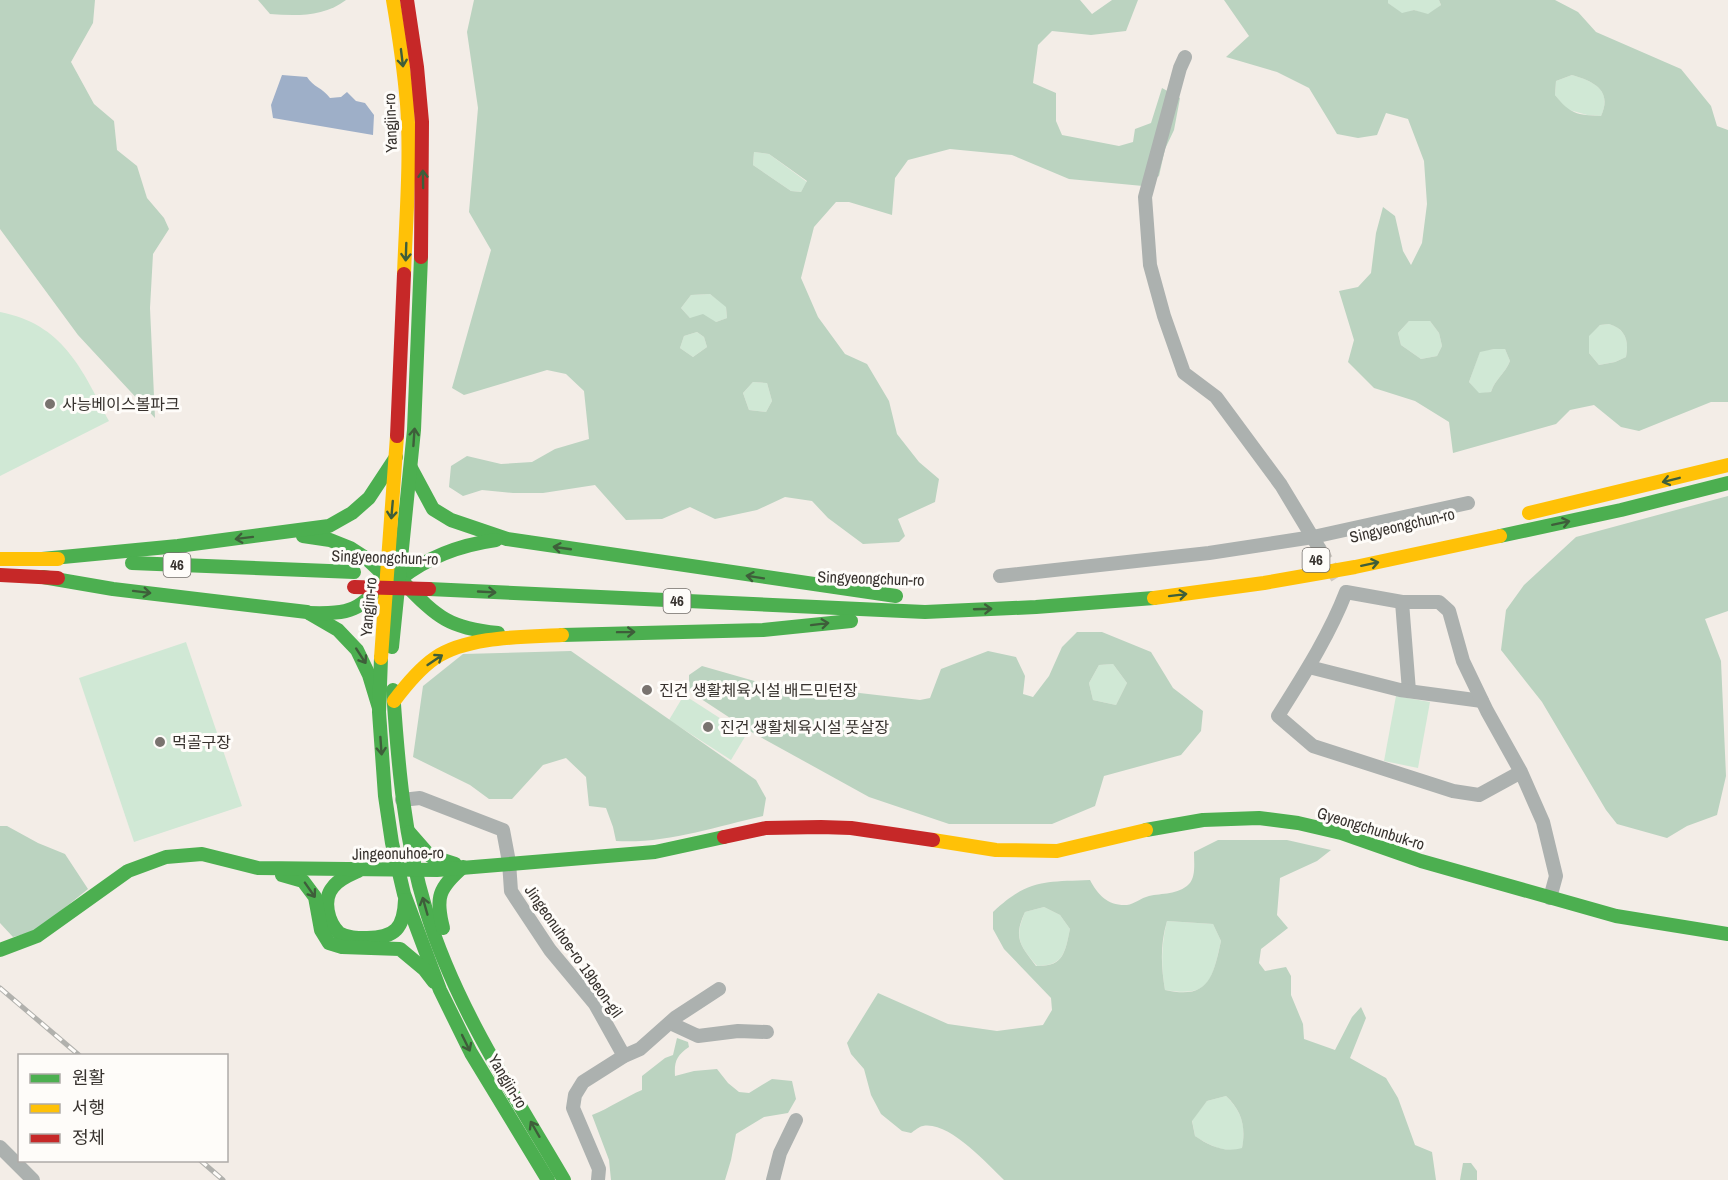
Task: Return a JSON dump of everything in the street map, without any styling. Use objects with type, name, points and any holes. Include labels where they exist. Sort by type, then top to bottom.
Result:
[{"type":"main road","name":"Yangjin-ro","points":[[393,0],[407,106],[403,333],[396,457],[392,646],[402,800],[415,870],[429,920],[448,965],[473,1018],[564,1180]]},
{"type":"main road","name":"Yangjin-ro","points":[[407,0],[422,122],[423,219],[411,468],[393,579],[382,629],[379,708],[385,796],[392,843],[404,894],[440,990],[471,1053],[548,1180]]},
{"type":"main road","points":[[42,559],[329,526],[347,518],[367,502],[396,457]]},
{"type":"main road","points":[[1519,516],[1728,465]]},
{"type":"main road","points":[[411,468],[434,509],[459,523],[507,539]]},
{"type":"main road","name":"Singyeongchun-ro","points":[[348,587],[925,612],[1036,607],[1154,598],[1264,584],[1429,552],[1621,510],[1728,483]]},
{"type":"main road","points":[[283,533],[346,544],[393,579],[438,618],[455,627],[478,632],[558,636]]},
{"type":"main road","points":[[43,577],[113,589],[334,614],[356,609],[393,579],[446,549],[469,543],[507,539]]},
{"type":"main road","name":"Singyeongchun-ro","points":[[507,539],[784,581],[902,596],[760,590]]},
{"type":"main road","name":"Singyeongchun-ro","points":[[1287,565],[1334,557]]},
{"type":"main road","name":"Singyeongchun-ro","points":[[0,559],[430,575]]},
{"type":"main road","points":[[1183,580],[1252,571]]},
{"type":"main road","name":"46","points":[[0,575],[162,581]]},
{"type":"main road","points":[[1046,592],[1102,588]]},
{"type":"main road","points":[[968,596],[1024,594]]},
{"type":"main road","points":[[307,612],[327,621],[349,638],[367,666],[379,708]]},
{"type":"main road","points":[[394,701],[431,662],[453,649],[524,638],[615,632],[752,631],[925,612]]},
{"type":"main road","name":"Gyeongchunbuk-ro","points":[[821,827],[851,828],[996,850],[1057,851],[1135,832],[1203,819],[1259,818],[1298,823],[1341,833],[1421,861],[1616,916],[1728,934]]},
{"type":"main road","name":"Jingeonuhoe-ro","points":[[0,950],[37,936],[128,871],[166,857],[202,854],[258,868],[415,870],[655,852],[766,828],[821,827]]},
{"type":"main road","points":[[408,830],[430,856],[463,867]]},
{"type":"main road","points":[[328,870],[375,860],[383,855],[392,843]]},
{"type":"main road","points":[[448,965],[448,950],[438,909],[438,894],[446,882],[463,867]]},
{"type":"main road","points":[[258,868],[303,881],[315,897],[321,930],[329,944],[342,947],[400,949],[424,969],[440,990]]},
{"type":"main road","points":[[360,870],[343,878],[331,890],[329,915],[333,927],[345,936],[378,939],[389,936],[399,929],[405,916],[404,894]]},
{"type":"street","points":[[1185,57],[1145,197],[1150,265],[1164,316],[1184,373],[1216,397],[1281,485],[1316,543]]},
{"type":"street","points":[[1000,576],[1316,543],[1468,503]]},
{"type":"street","points":[[1521,772],[1479,795],[1453,791],[1313,746],[1278,716],[1335,620],[1343,587],[1402,602],[1439,602],[1449,611],[1463,661],[1521,772],[1543,822],[1556,876],[1550,898]]},
{"type":"street","points":[[1402,602],[1409,691]]},
{"type":"street","points":[[1309,667],[1409,691],[1482,701]]},
{"type":"street","name":"Jingeonuhoe-ro 19beon-gil","points":[[402,800],[420,798],[503,830],[511,891],[550,950],[595,1004],[624,1056]]},
{"type":"street","points":[[598,1180],[599,1169],[573,1108],[575,1095],[583,1082],[624,1056],[640,1049],[670,1023],[719,989]]},
{"type":"street","points":[[670,1023],[698,1036],[738,1031],[767,1032]]},
{"type":"street","points":[[772,1180],[780,1153],[796,1120]]},
{"type":"street","points":[[0,1147],[33,1180]]},
{"type":"green space","points":[[0,0],[95,0],[93,23],[71,62],[94,104],[114,121],[117,150],[137,166],[147,198],[164,218],[169,229],[153,254],[150,308],[155,418],[78,335],[0,229]]},
{"type":"green space","points":[[258,0],[346,0],[328,10],[290,15],[270,14]]},
{"type":"green space","points":[[474,0],[1080,0],[1092,14],[1112,0],[1138,0],[1126,31],[1091,35],[1052,31],[1038,45],[1033,83],[1056,93],[1056,121],[1062,135],[1119,146],[1133,142],[1135,129],[1151,123],[1162,88],[1180,98],[1174,130],[1165,149],[1159,176],[1143,186],[1069,179],[1012,155],[950,149],[908,160],[895,178],[892,215],[849,202],[836,202],[814,227],[801,278],[818,317],[845,354],[867,364],[889,401],[897,434],[919,462],[939,479],[935,502],[898,519],[905,536],[899,542],[863,544],[828,518],[812,501],[785,497],[757,510],[715,519],[690,507],[662,519],[626,520],[595,485],[543,493],[482,490],[463,496],[449,487],[451,466],[467,456],[501,464],[532,462],[555,449],[589,439],[584,391],[566,374],[547,370],[464,395],[452,388],[491,250],[469,212],[478,108],[467,32]],"holes":[[[754,152],[769,154],[807,181],[801,192],[791,191],[753,165]],[[710,294],[726,307],[727,318],[716,322],[703,314],[690,318],[681,308],[691,295]],[[697,332],[704,337],[707,347],[693,357],[680,348],[684,336]],[[753,382],[767,383],[772,401],[766,412],[749,410],[743,393]]]},
{"type":"green space","points":[[1224,0],[1388,0],[1388,3],[1402,13],[1414,10],[1428,14],[1441,5],[1439,0],[1555,0],[1578,12],[1596,32],[1681,69],[1711,106],[1717,126],[1728,130],[1728,402],[1711,402],[1639,431],[1621,427],[1594,405],[1570,410],[1556,424],[1453,453],[1449,422],[1415,401],[1374,388],[1348,362],[1354,340],[1339,291],[1358,287],[1371,273],[1376,233],[1383,207],[1395,216],[1403,251],[1411,265],[1422,243],[1427,204],[1424,161],[1408,119],[1386,113],[1377,135],[1358,138],[1337,134],[1309,88],[1277,72],[1226,57],[1249,36]],"holes":[[[1572,75],[1594,84],[1603,93],[1604,107],[1601,116],[1580,114],[1570,110],[1555,95],[1556,81]],[[1409,321],[1430,321],[1439,333],[1442,346],[1437,356],[1421,359],[1401,345],[1398,333]],[[1609,324],[1623,332],[1627,346],[1626,357],[1599,365],[1589,353],[1589,336],[1600,325]],[[1505,349],[1510,361],[1491,392],[1479,393],[1469,382],[1480,352]]]},
{"type":"green space","points":[[1388,0],[1439,0],[1441,5],[1428,15],[1414,10],[1402,14],[1388,3]]},
{"type":"green space","points":[[1572,75],[1594,84],[1603,93],[1604,107],[1601,116],[1566,109],[1555,95],[1556,81]]},
{"type":"green space","points":[[754,152],[769,154],[807,182],[801,192],[791,191],[753,165]]},
{"type":"green space","points":[[710,294],[726,306],[727,318],[716,322],[690,318],[681,308],[691,295]]},
{"type":"green space","name":"사능베이스볼파크","points":[[0,312],[22,318],[55,338],[79,367],[109,421],[0,476]]},
{"type":"green space","points":[[1409,321],[1430,321],[1439,333],[1442,346],[1437,356],[1421,359],[1401,345],[1398,333]]},
{"type":"green space","points":[[1609,324],[1623,332],[1627,346],[1626,357],[1599,365],[1589,353],[1589,335],[1600,325]]},
{"type":"green space","points":[[697,332],[704,337],[707,347],[693,357],[680,348],[684,336]]},
{"type":"green space","points":[[1505,349],[1510,361],[1491,392],[1479,394],[1469,382],[1480,351]]},
{"type":"green space","points":[[753,382],[767,383],[772,401],[766,412],[749,410],[743,393]]},
{"type":"green space","points":[[1728,496],[1728,611],[1705,619],[1721,661],[1726,776],[1717,815],[1687,826],[1667,838],[1617,824],[1606,810],[1542,702],[1501,650],[1506,610],[1524,585],[1576,537]]},
{"type":"green space","points":[[1077,632],[1102,632],[1151,652],[1173,688],[1203,711],[1201,731],[1181,755],[1104,776],[1095,806],[1052,824],[949,824],[869,797],[753,733],[689,691],[689,675],[702,666],[779,688],[825,689],[920,700],[930,698],[941,669],[988,651],[1016,657],[1025,676],[1023,694],[1033,697],[1049,676],[1062,647]],"holes":[[[1113,664],[1127,683],[1116,705],[1093,700],[1089,683],[1099,665]]]},
{"type":"green space","name":"먹골구장","points":[[186,642],[242,806],[134,842],[79,678]]},
{"type":"green space","points":[[571,651],[756,780],[766,798],[763,816],[671,837],[616,841],[606,808],[589,806],[586,777],[566,758],[543,765],[512,799],[489,799],[470,785],[413,757],[423,686],[463,654]]},
{"type":"green space","points":[[1113,664],[1127,683],[1116,705],[1093,700],[1089,683],[1099,665]]},
{"type":"green space","name":"진건 생활체육시설 풋살장","points":[[684,695],[746,735],[731,760],[669,720]]},
{"type":"green space","points":[[1396,696],[1430,702],[1418,768],[1384,761]]},
{"type":"green space","points":[[0,826],[7,826],[38,843],[65,854],[88,889],[36,931],[13,937],[0,923]]},
{"type":"green space","points":[[1218,840],[1287,840],[1331,850],[1317,861],[1280,878],[1277,915],[1288,928],[1261,949],[1259,963],[1265,971],[1286,967],[1291,976],[1291,995],[1303,1024],[1304,1039],[1335,1050],[1352,1017],[1361,1007],[1366,1018],[1350,1058],[1386,1078],[1398,1098],[1415,1145],[1432,1152],[1436,1180],[1004,1180],[967,1145],[944,1130],[933,1126],[923,1126],[911,1133],[902,1131],[881,1114],[871,1095],[864,1069],[851,1054],[847,1043],[878,993],[948,1024],[997,1031],[1043,1025],[1052,1010],[1051,998],[1004,949],[993,929],[993,912],[1017,893],[1049,882],[1090,880],[1104,898],[1120,905],[1127,905],[1149,896],[1175,892],[1185,888],[1193,877],[1194,852]],"holes":[[[1044,907],[1060,915],[1070,929],[1062,957],[1052,964],[1036,966],[1022,947],[1019,928],[1025,912]],[[1167,921],[1213,924],[1221,941],[1215,965],[1206,983],[1191,992],[1165,990],[1163,939]],[[1226,1096],[1236,1108],[1243,1126],[1242,1148],[1229,1150],[1217,1148],[1195,1136],[1192,1121],[1207,1101]]]},
{"type":"green space","points":[[1044,907],[1060,915],[1070,929],[1062,956],[1053,963],[1037,966],[1022,947],[1019,935],[1025,912]]},
{"type":"green space","points":[[1167,921],[1213,924],[1221,941],[1215,966],[1207,983],[1201,988],[1180,992],[1165,990],[1162,956]]},
{"type":"green space","points":[[677,1038],[688,1042],[689,1047],[677,1059],[675,1076],[694,1071],[717,1069],[739,1092],[749,1093],[772,1079],[792,1081],[796,1099],[788,1113],[764,1117],[736,1134],[725,1180],[611,1180],[609,1160],[592,1115],[642,1090],[642,1076],[665,1058],[673,1055]]},
{"type":"green space","points":[[1226,1096],[1242,1120],[1242,1149],[1217,1148],[1195,1136],[1192,1120],[1207,1101]]},
{"type":"green space","points":[[1463,1163],[1471,1163],[1477,1171],[1477,1180],[1460,1180]]},
{"type":"water","points":[[282,75],[307,77],[330,98],[341,97],[347,92],[356,101],[365,103],[374,115],[373,135],[273,118],[271,105]]},
{"type":"tunnel","points":[[1319,548],[1340,582]]},
{"type":"railway","points":[[0,988],[78,1054]]},
{"type":"railway","points":[[202,1162],[223,1180]]},
{"type":"traffic: fast","points":[[392,647],[414,430],[421,257]]},
{"type":"traffic: fast","points":[[42,559],[178,546],[329,526],[352,513],[369,498],[396,457]]},
{"type":"traffic: fast","points":[[411,468],[433,509],[451,520],[507,539],[896,596]]},
{"type":"traffic: fast","points":[[1500,536],[1621,510],[1728,483]]},
{"type":"traffic: fast","points":[[303,536],[330,540],[350,548],[367,559],[387,578],[400,579],[422,564],[445,553],[496,540]]},
{"type":"traffic: fast","points":[[132,563],[354,572]]},
{"type":"traffic: fast","points":[[43,577],[113,589],[307,612],[338,630],[357,650],[369,675],[379,708]]},
{"type":"traffic: fast","points":[[309,613],[335,613],[354,608],[369,598],[387,578]]},
{"type":"traffic: fast","points":[[404,583],[426,605],[445,619],[467,628],[498,633]]},
{"type":"traffic: fast","points":[[429,589],[925,612],[1154,598]]},
{"type":"traffic: fast","points":[[562,635],[763,630],[851,621]]},
{"type":"traffic: fast","points":[[381,658],[379,712],[385,796],[392,843],[404,894],[440,990],[471,1053],[548,1180]]},
{"type":"traffic: fast","points":[[393,690],[407,828],[418,883],[438,946],[469,1015],[564,1180]]},
{"type":"traffic: fast","points":[[1146,830],[1203,820],[1259,818],[1298,823],[1341,833],[1421,861],[1616,916],[1728,934]]},
{"type":"traffic: fast","points":[[409,832],[430,856],[455,864]]},
{"type":"traffic: fast","points":[[0,950],[37,936],[128,871],[166,857],[202,854],[258,868],[437,870],[655,852],[724,837]]},
{"type":"traffic: fast","points":[[443,928],[439,908],[441,894],[444,887],[463,867]]},
{"type":"traffic: fast","points":[[358,871],[338,882],[328,898],[329,917],[339,933],[349,937],[363,938],[385,936],[396,930],[400,924],[405,900]]},
{"type":"traffic: fast","points":[[282,875],[303,881],[315,897],[321,930],[329,943],[342,947],[400,949],[424,969],[434,982]]},
{"type":"traffic: slow","points":[[393,0],[403,65],[408,125],[404,274]]},
{"type":"traffic: slow","points":[[381,658],[397,436]]},
{"type":"traffic: slow","points":[[1529,513],[1728,465]]},
{"type":"traffic: slow","points":[[1154,598],[1264,583],[1355,567],[1500,536]]},
{"type":"traffic: slow","points":[[0,559],[58,559]]},
{"type":"traffic: slow","points":[[394,701],[408,683],[435,658],[463,645],[514,637],[562,635]]},
{"type":"traffic: slow","points":[[933,840],[996,850],[1057,851],[1146,830]]},
{"type":"traffic: jam","points":[[407,0],[422,122],[421,257]]},
{"type":"traffic: jam","points":[[397,436],[404,274]]},
{"type":"traffic: jam","points":[[0,575],[58,578]]},
{"type":"traffic: jam","points":[[354,587],[429,589]]},
{"type":"traffic: jam","points":[[724,837],[766,828],[821,827],[851,828],[933,840]]},
{"type":"place","name":"사능베이스볼파크","points":[[50,404]]},
{"type":"place","name":"진건 생활체육시설 배드민턴장","points":[[647,690]]},
{"type":"place","name":"진건 생활체육시설 풋살장","points":[[708,727]]},
{"type":"place","name":"먹골구장","points":[[160,742]]}]
